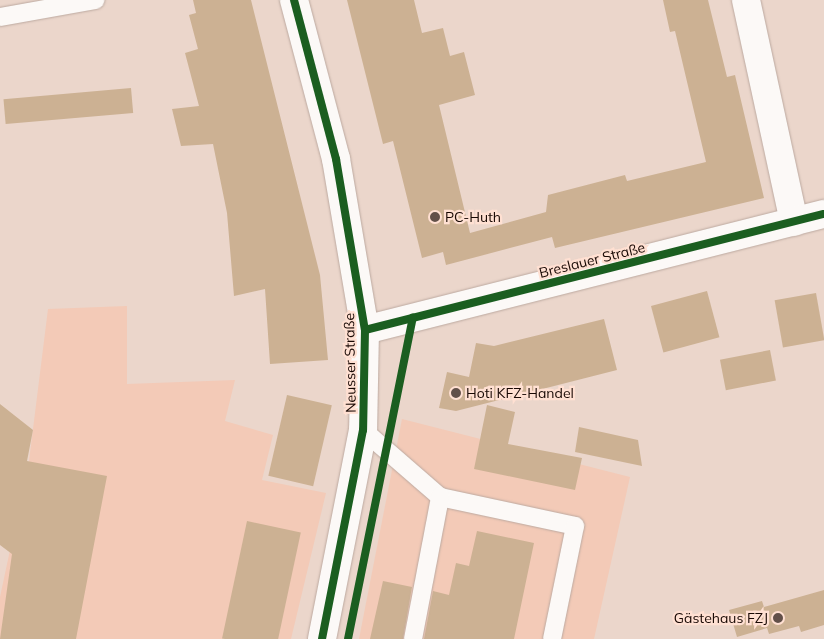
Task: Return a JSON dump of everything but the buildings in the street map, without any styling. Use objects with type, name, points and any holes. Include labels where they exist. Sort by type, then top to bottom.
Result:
[{"type":"street","name":"Neusser Straße","points":[[294,0],[336,159],[365,330],[363,430],[322,639]]},
{"type":"street","points":[[746,0],[794,222]]},
{"type":"street","name":"Breslauer Straße","points":[[365,330],[824,214]]},
{"type":"lane","points":[[0,17],[95,0]]},
{"type":"lane","points":[[363,430],[440,497],[575,526],[552,639]]},
{"type":"lane","points":[[412,639],[440,497]]},
{"type":"shaded area","points":[[127,306],[127,384],[235,380],[225,421],[273,435],[262,480],[326,493],[291,639],[0,639],[0,597],[29,461],[48,309]]},
{"type":"shaded area","points":[[402,419],[630,477],[594,639],[359,639]]},
{"type":"cycle path","points":[[294,0],[336,159],[365,330],[363,430],[322,639]]},
{"type":"cycle path","points":[[365,330],[824,214]]},
{"type":"cycle path","points":[[348,639],[413,318]]},
{"type":"place","name":"PC-Huth","points":[[435,217]]},
{"type":"place","name":"Hoti KFZ-Handel","points":[[456,393]]},
{"type":"place","name":"Gästehaus FZJ","points":[[778,618]]}]
